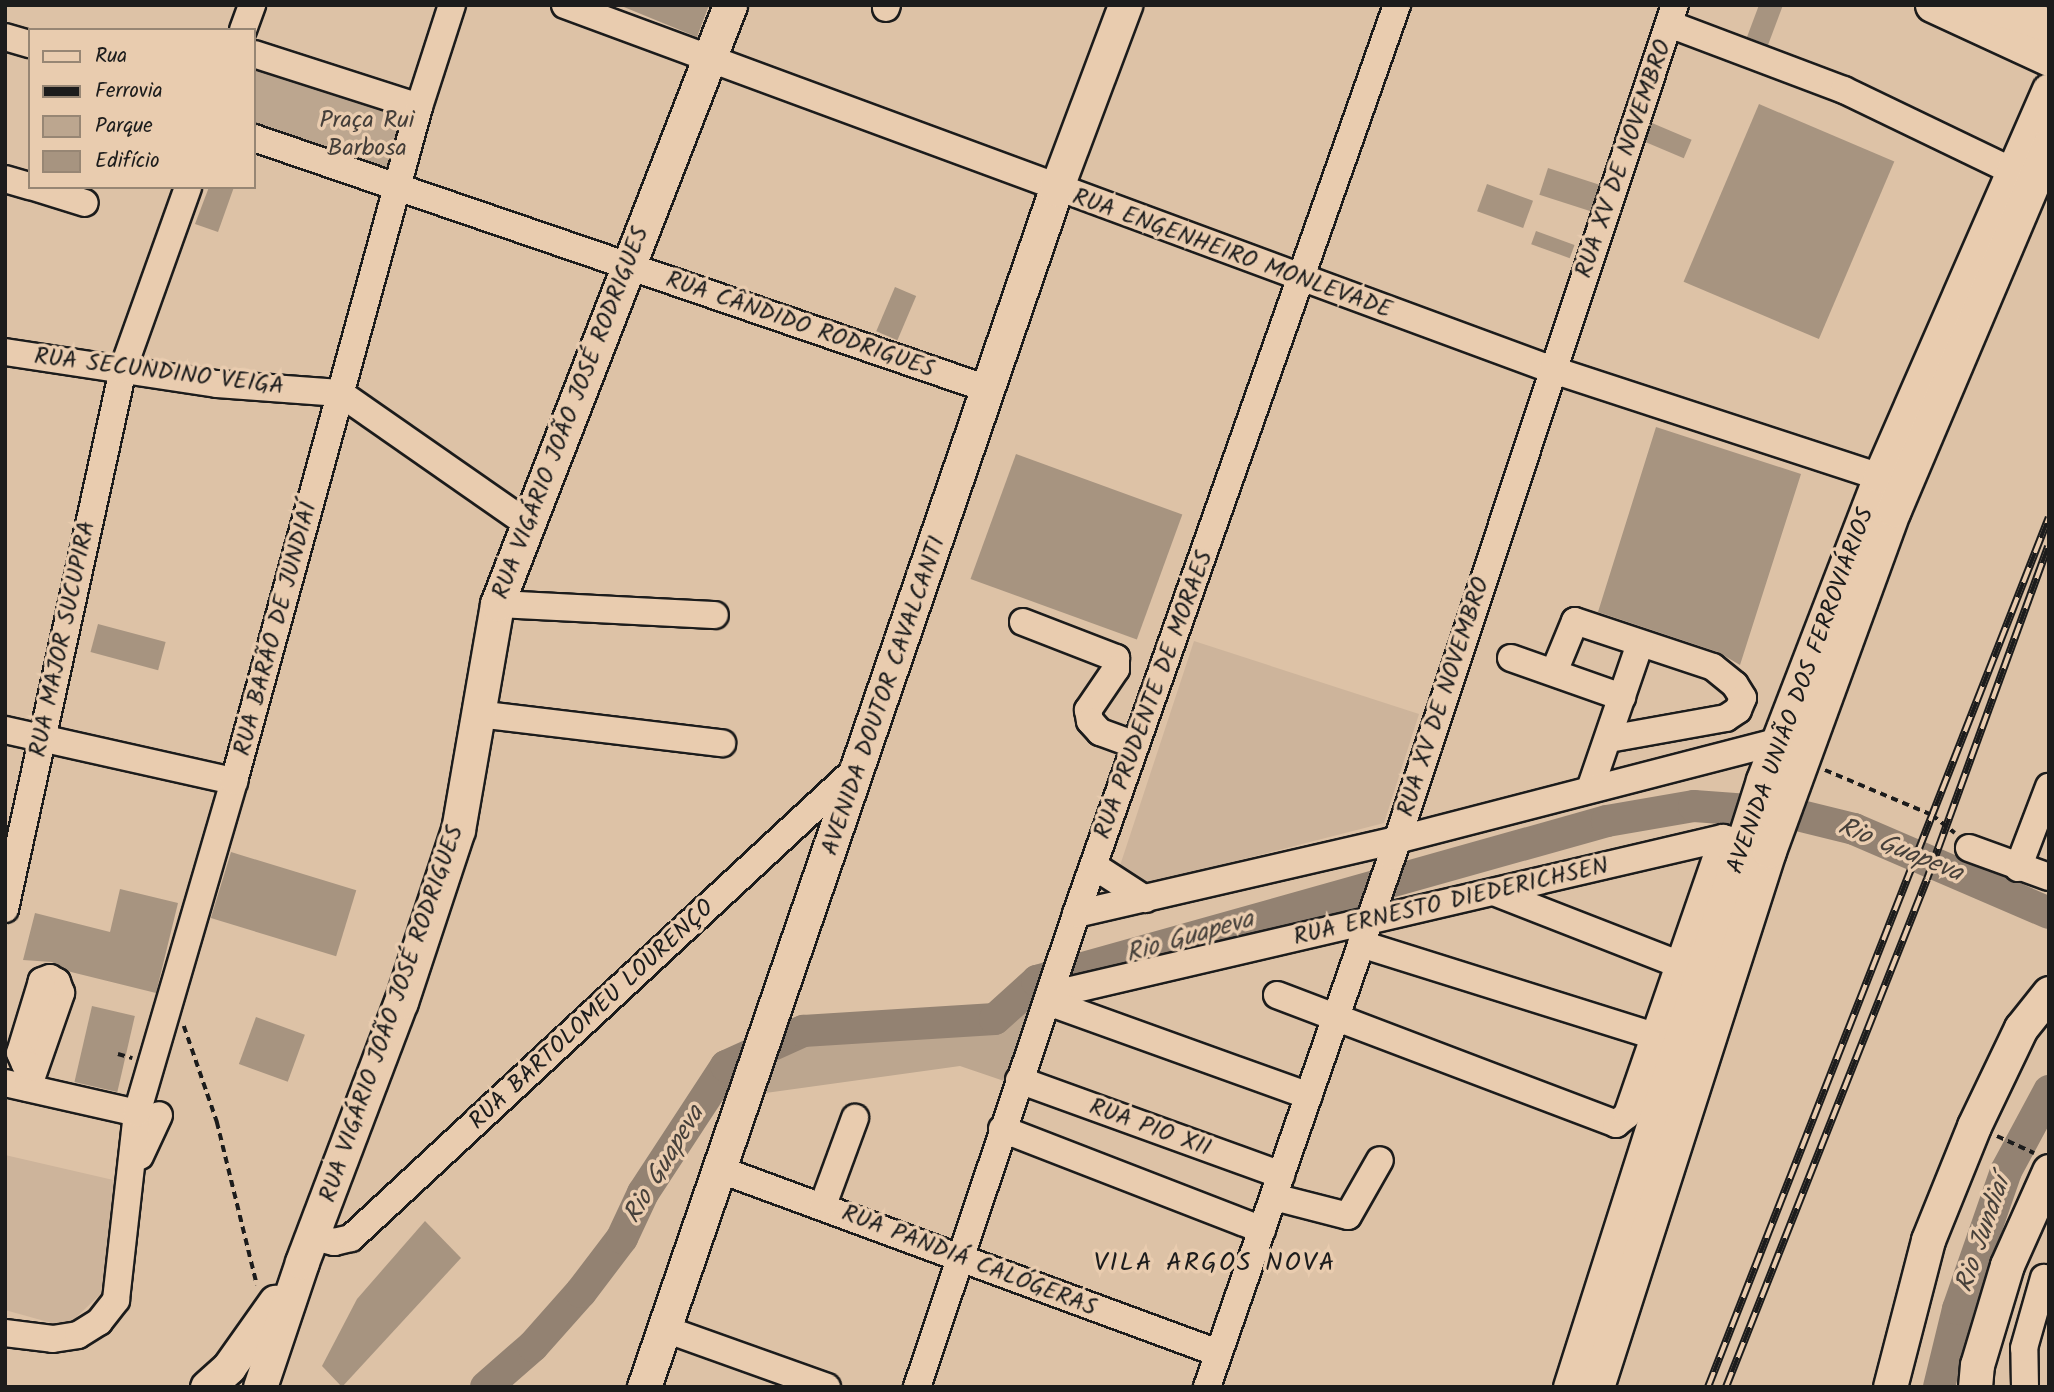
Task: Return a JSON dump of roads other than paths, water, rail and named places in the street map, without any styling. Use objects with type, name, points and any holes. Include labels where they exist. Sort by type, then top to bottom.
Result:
[{"type":"main road","name":"RUA VIGÁRIO JOÃO JOSÉ RODRIGUES","points":[[260,1387],[401,1002],[458,830],[497,604],[525,522],[730,5]]},
{"type":"main road","name":"AVENIDA DOUTOR CAVALCANTI","points":[[644,1387],[861,765],[1056,189],[1125,5]]},
{"type":"main road","points":[[1987,5],[2049,25]]},
{"type":"main road","points":[[1944,11],[2049,59]]},
{"type":"main road","name":"AVENIDA UNIÃO DOS FERROVIÁRIOS","points":[[1570,1387],[1752,840],[1785,767],[2012,171],[2049,90]]},
{"type":"main road","name":"AVENIDA UNIÃO DOS FERROVIÁRIOS","points":[[1892,481],[1964,346],[2049,145]]},
{"type":"main road","points":[[1964,346],[2049,191]]},
{"type":"main road","name":"AVENIDA UNIÃO DOS FERROVIÁRIOS","points":[[1597,1387],[1752,840]]},
{"type":"main road","points":[[1889,1387],[1928,1240],[1974,1126],[2021,1028],[2049,993]]},
{"type":"main road","points":[[1975,1387],[1977,1365],[2007,1265],[2043,1163]]},
{"type":"main road","points":[[207,1387],[251,1338],[308,1250]]},
{"type":"street","points":[[244,28],[252,5]]},
{"type":"street","name":"RUA BARÃO DE JUNDIAÍ","points":[[5,1333],[53,1339],[78,1335],[99,1322],[116,1300],[132,1173],[234,781],[340,393],[419,107],[452,5]]},
{"type":"street","name":"RUA ENGENHEIRO MONLEVADE","points":[[565,5],[1301,280],[1553,370],[1892,481]]},
{"type":"street","name":"RUA PRUDENTE DE MORAES","points":[[917,1387],[1019,1080],[1397,5]]},
{"type":"street","points":[[1672,15],[1844,90],[2012,171]]},
{"type":"street","name":"RUA XV DE NOVEMBRO","points":[[1207,1387],[1394,848],[1672,15]]},
{"type":"street","points":[[5,37],[28,43]]},
{"type":"street","points":[[256,55],[419,107]]},
{"type":"street","name":"RUA CÂNDIDO RODRIGUES","points":[[256,139],[988,390]]},
{"type":"street","points":[[5,179],[28,186]]},
{"type":"street","points":[[39,189],[85,203]]},
{"type":"street","name":"RUA MAJOR SUCUPIRA","points":[[5,909],[123,369],[187,189]]},
{"type":"street","name":"RUA SECUNDINO VEIGA","points":[[5,352],[217,384],[340,393]]},
{"type":"street","points":[[340,393],[525,522]]},
{"type":"street","points":[[497,604],[715,615]]},
{"type":"street","points":[[1554,672],[1575,621],[1713,667],[1735,685],[1742,698],[1738,710],[1727,718],[1609,739]]},
{"type":"street","points":[[1023,622],[1116,658],[1116,669],[1088,710],[1090,720],[1100,732],[1136,745]]},
{"type":"street","points":[[1590,789],[1640,644]]},
{"type":"street","points":[[1511,658],[1622,697]]},
{"type":"street","points":[[477,714],[722,743]]},
{"type":"street","points":[[5,730],[234,781]]},
{"type":"street","name":"RUA BARTOLOMEU LOURENÇO","points":[[308,1250],[351,1238],[861,765]]},
{"type":"street","points":[[1074,924],[1145,899],[1394,848],[1590,789],[1785,767]]},
{"type":"street","points":[[2018,868],[2049,787]]},
{"type":"street","points":[[1277,995],[1616,1124],[1627,1115],[1678,964],[1752,840]]},
{"type":"street","name":"RUA ERNESTO DIEDERICHSEN","points":[[1051,993],[1368,924],[1496,893],[1752,840]]},
{"type":"street","points":[[1969,848],[2018,868],[2049,877]]},
{"type":"street","points":[[1094,866],[1145,899]]},
{"type":"street","points":[[1496,893],[1678,964]]},
{"type":"street","points":[[1368,924],[1654,1036]]},
{"type":"street","points":[[1051,993],[1309,1096]]},
{"type":"street","points":[[22,1080],[148,1114]]},
{"type":"street","name":"RUA PIO XII","points":[[1019,1080],[1348,1216],[1380,1160]]},
{"type":"street","points":[[822,1205],[855,1118]]},
{"type":"street","points":[[1002,1129],[1262,1230]]},
{"type":"street","name":"RUA PANDIÁ CALÓGERAS","points":[[721,1170],[1218,1353]]},
{"type":"street","points":[[2025,1387],[2024,1348],[2044,1278]]},
{"type":"street","points":[[665,1329],[827,1387]]},
{"type":"waterway","name":"Rio Guapeva","points":[[486,1387],[533,1346],[581,1292],[622,1238],[643,1193],[726,1066],[803,1031],[995,1019],[1037,981],[1607,821],[1694,806],[1789,813],[1854,829],[2049,913]]},
{"type":"waterway","name":"Rio Jundiaí","points":[[1939,1387],[1958,1309],[2006,1171],[2049,1091]]},
{"type":"railway","points":[[1708,1387],[2049,517]]},
{"type":"railway","points":[[1726,1387],[1927,879],[2048,546]]},
{"type":"district","name":"VILA ARGOS NOVA","points":[[1215,1264]]},
{"type":"park label","name":"Praça Rui Barbosa","points":[[367,135]]}]
